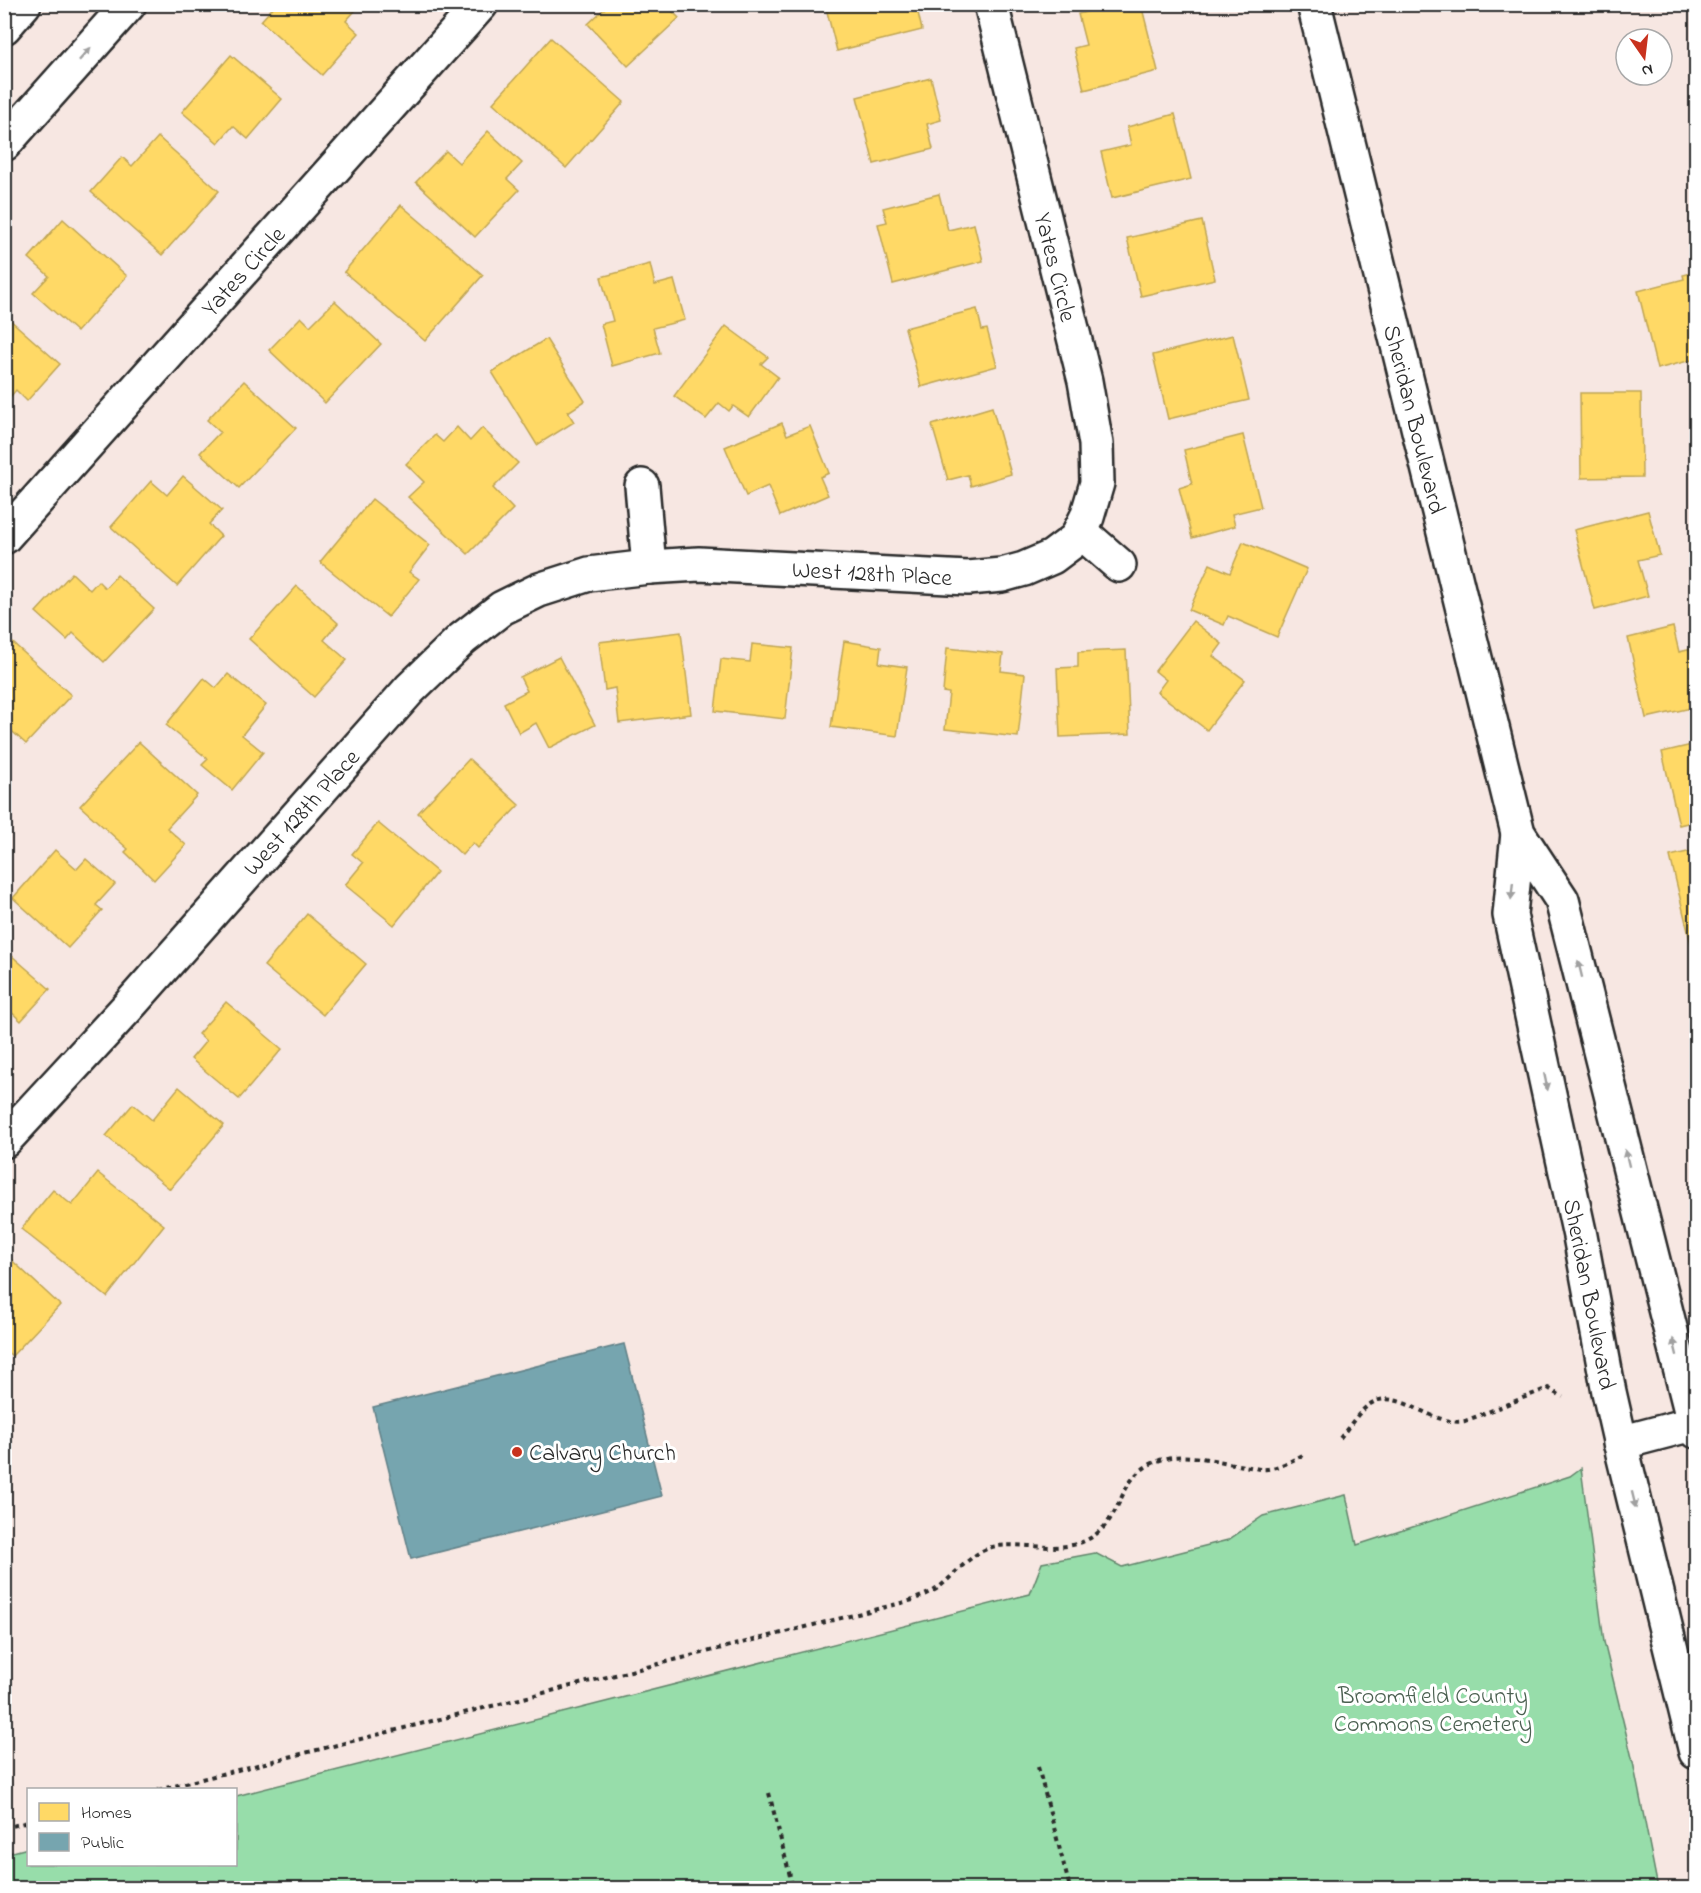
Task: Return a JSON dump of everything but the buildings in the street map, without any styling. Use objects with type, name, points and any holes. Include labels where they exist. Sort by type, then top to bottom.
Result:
[{"type":"street","points":[[4,27],[24,4]]},
{"type":"street","points":[[4,144],[129,4]]},
{"type":"street","name":"Yates Circle","points":[[991,4],[1085,381],[1096,444],[1097,483],[1087,517],[1080,531]]},
{"type":"street","name":"Sheridan Boulevard","points":[[1314,4],[1518,833],[1510,915],[1580,1236],[1620,1443],[1696,1752]]},
{"type":"street","name":"Yates Circle","points":[[4,537],[477,6]]},
{"type":"street","points":[[642,486],[649,567]]},
{"type":"street","points":[[1080,531],[1119,565]]},
{"type":"street","name":"West 128th Place","points":[[5,1140],[127,1008],[410,689],[462,639],[502,608],[539,590],[589,574],[649,567],[699,564],[979,577],[1002,575],[1024,569],[1052,557],[1076,539],[1080,531]]},
{"type":"street","name":"Sheridan Boulevard","points":[[1518,833],[1562,900],[1696,1426]]},
{"type":"street","points":[[1620,1443],[1696,1426]]},
{"type":"path","points":[[1340,1438],[1360,1414],[1377,1401],[1396,1400],[1454,1424],[1548,1388],[1563,1397]]},
{"type":"path","points":[[166,1788],[913,1600],[936,1590],[978,1554],[996,1546],[1057,1547],[1080,1543],[1095,1534],[1110,1520],[1129,1482],[1142,1468],[1165,1459],[1191,1457],[1266,1469],[1305,1455]]},
{"type":"path","points":[[1038,1767],[1070,1888]]},
{"type":"path","points":[[769,1793],[793,1888]]},
{"type":"path","points":[[4,1828],[27,1822]]},
{"type":"green space","name":"Broomfield County Commons Cemetery","points":[[1581,1468],[1604,1642],[1633,1762],[1658,1888],[5,1888],[5,1854],[27,1848],[27,1866],[237,1866],[237,1796],[1030,1594],[1042,1563],[1095,1553],[1122,1567],[1228,1540],[1263,1516],[1346,1495],[1357,1545],[1570,1476]]},
{"type":"place","name":"Calvary Church","points":[[517,1452]]}]
